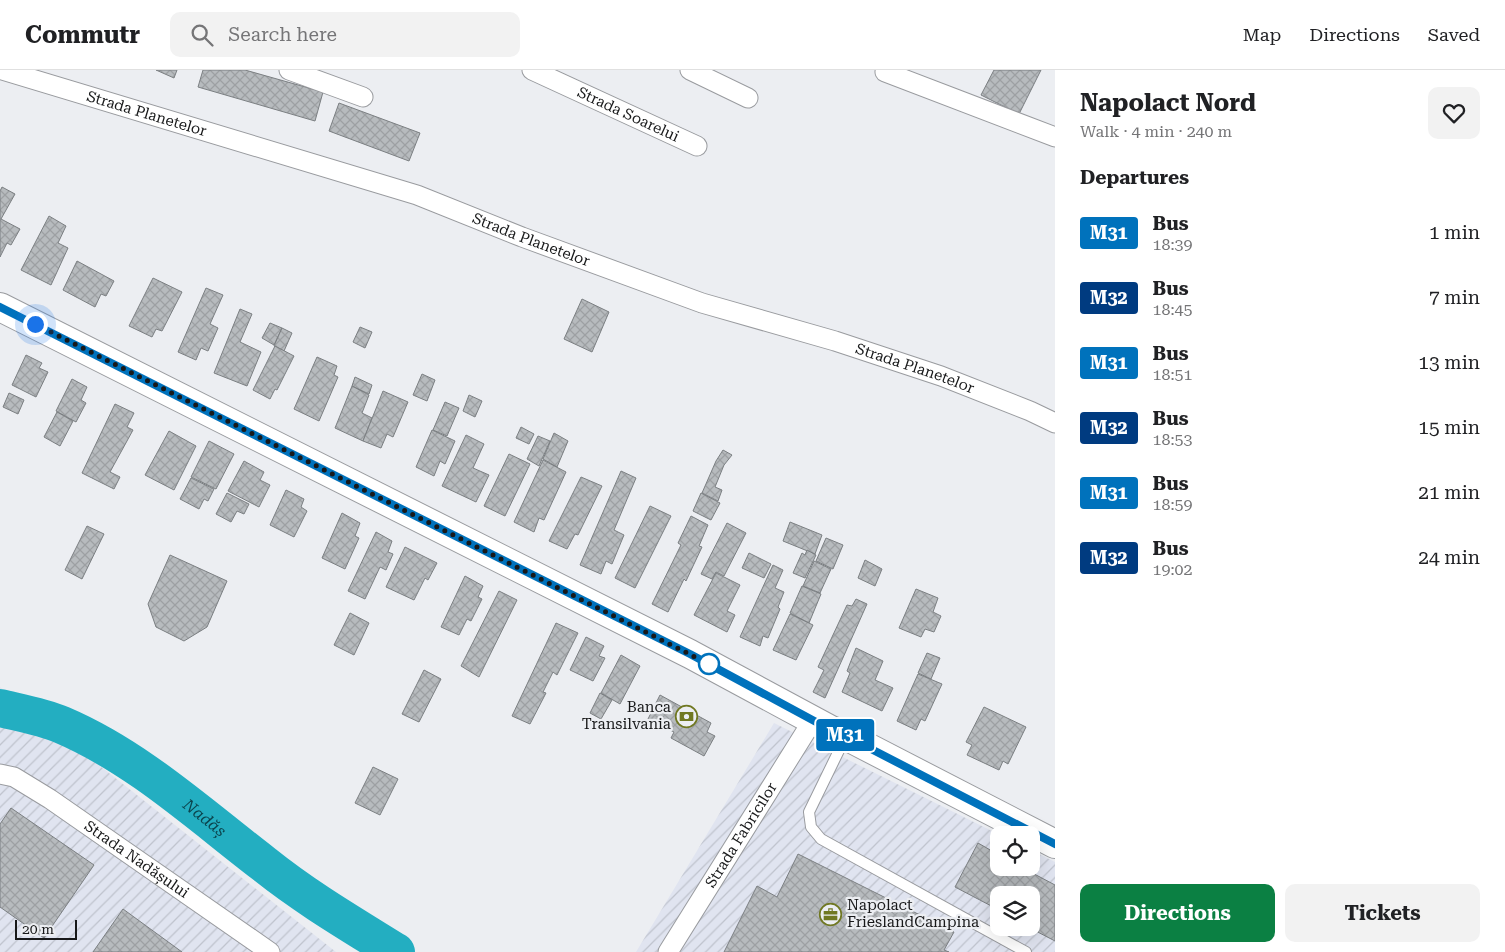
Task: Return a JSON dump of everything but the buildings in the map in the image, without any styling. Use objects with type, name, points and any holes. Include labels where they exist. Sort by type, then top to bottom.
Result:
[{"type":"main road","points":[[0,307],[682,650],[813,720],[1055,844]]},
{"type":"street","name":"Strada Planetelor","points":[[2,70],[417,195],[530,240],[702,303],[834,341],[941,376],[1055,423]]},
{"type":"street","points":[[289,70],[363,97]]},
{"type":"street","name":"Strada Soarelui","points":[[532,70],[697,146]]},
{"type":"street","points":[[690,70],[748,98]]},
{"type":"street","points":[[885,72],[1055,138]]},
{"type":"street","name":"Strada Fabricilor","points":[[668,952],[813,720]]},
{"type":"street","name":"Strada Nadășului","points":[[0,774],[14,777],[50,799],[270,952]]},
{"type":"lane","points":[[846,736],[809,812],[810,827],[820,838],[1026,952]]},
{"type":"shaded area","points":[[0,687],[336,952],[0,952]]},
{"type":"shaded area","points":[[774,723],[990,830],[990,876],[1040,876],[1040,854],[1055,862],[1055,952],[636,952]]},
{"type":"waterway","name":"Nadăș","points":[[0,708],[40,717],[62,725],[116,753],[167,788],[296,888],[396,952]]},
{"type":"bus line","name":"M31","points":[[0,307],[690,654],[831,730],[1055,844]]},
{"type":"place","name":"Banca Transilvania","points":[[687,716]]},
{"type":"place","name":"Napolact FrieslandCampina","points":[[831,914]]},
{"type":"route","points":[[35,324],[709,664]]}]
